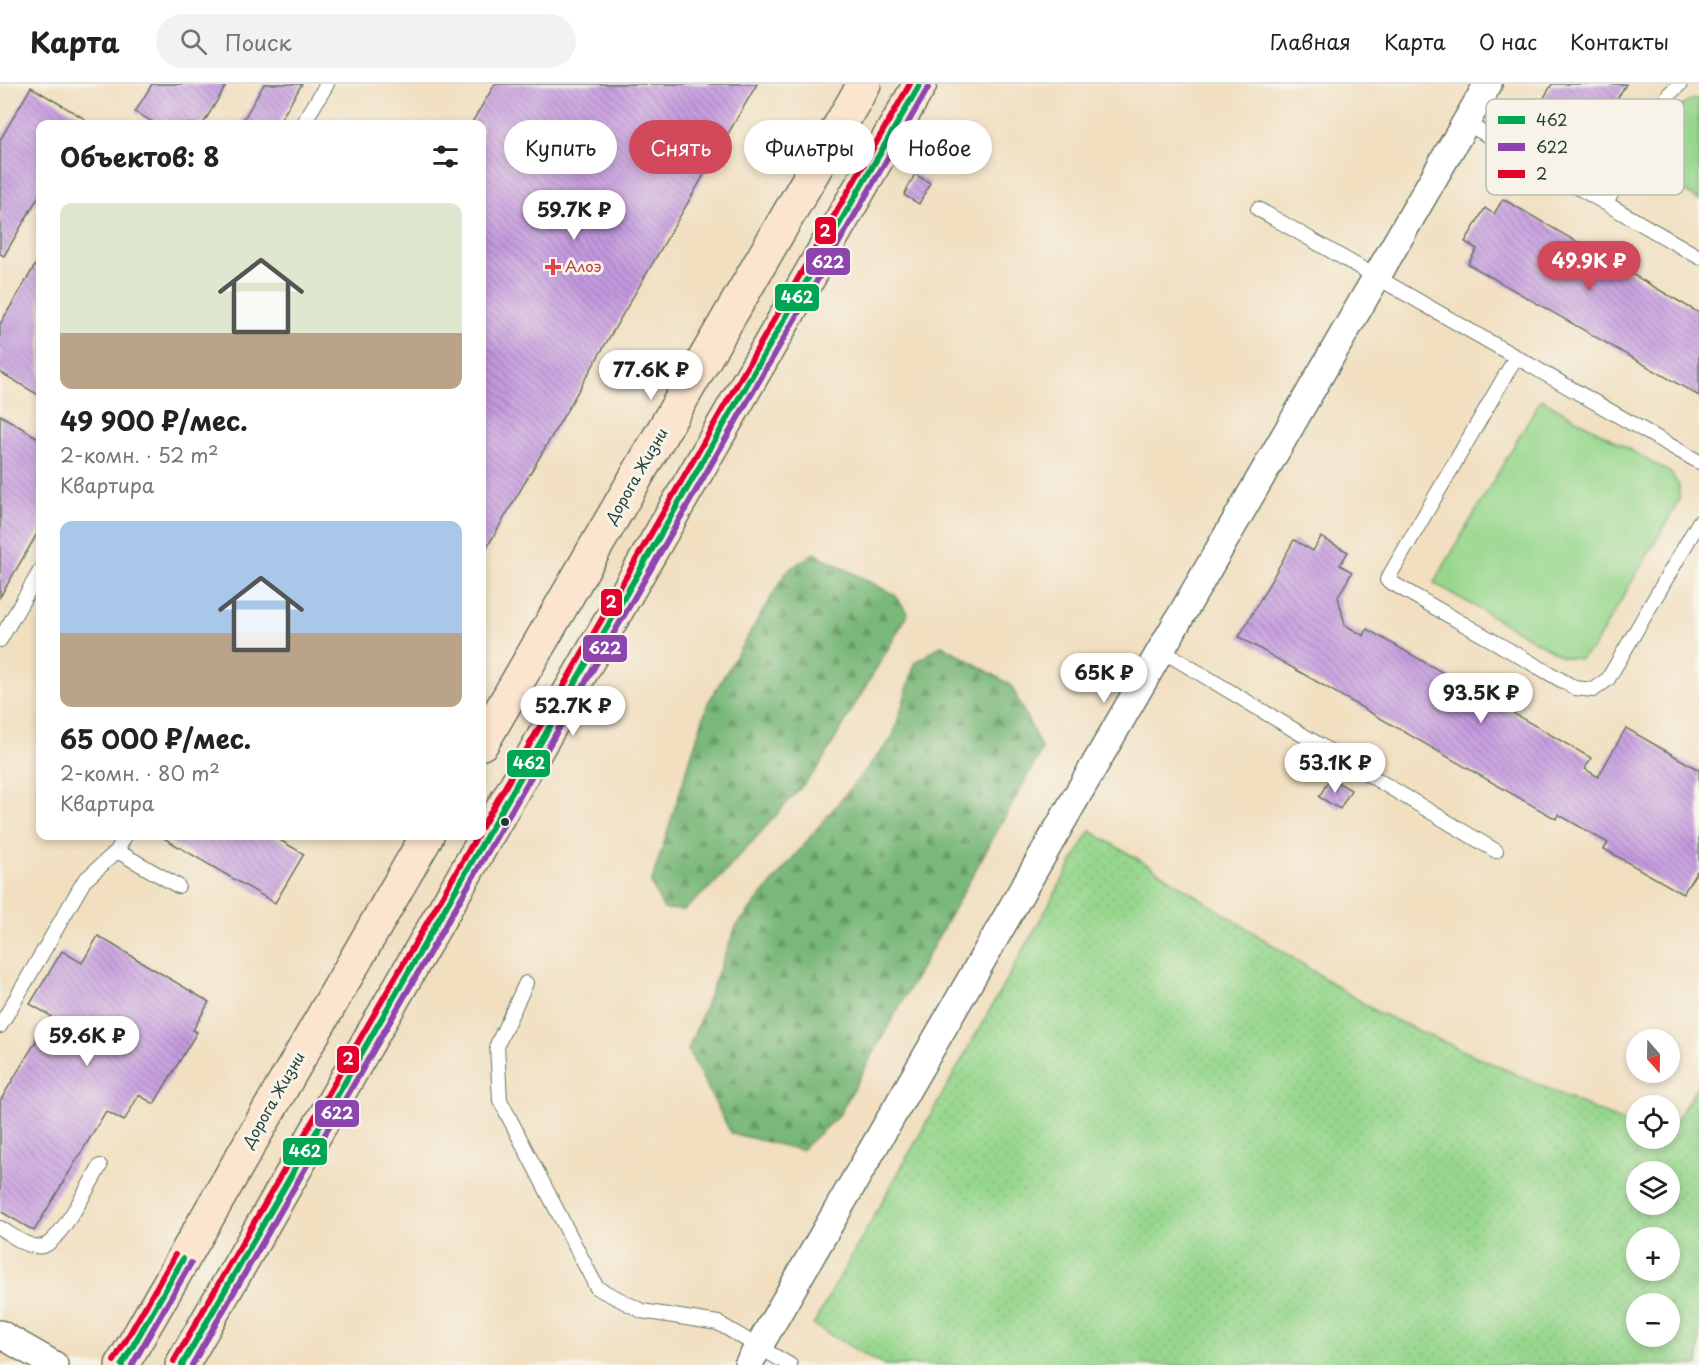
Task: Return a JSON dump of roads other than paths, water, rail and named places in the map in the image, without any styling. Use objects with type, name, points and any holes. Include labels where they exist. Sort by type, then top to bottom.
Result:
[{"type":"main road","name":"Дорога Жизни","points":[[486,736],[846,100],[864,84]]},
{"type":"main road","points":[[486,837],[920,84]]},
{"type":"main road","name":"Дорога Жизни","points":[[122,1365],[426,840]]},
{"type":"main road","points":[[182,1365],[484,840]]},
{"type":"street","points":[[753,1356],[1488,84]]},
{"type":"street","points":[[0,1334],[54,1365]]},
{"type":"lane","points":[[305,120],[327,84]]},
{"type":"lane","points":[[1667,99],[1680,84]]},
{"type":"lane","points":[[1466,123],[1486,134]]},
{"type":"lane","points":[[1592,195],[1699,257]]},
{"type":"lane","points":[[1606,203],[1611,195]]},
{"type":"lane","points":[[1258,208],[1699,462]]},
{"type":"lane","points":[[1516,357],[1388,579],[1575,687],[1593,690],[1608,679],[1699,522]]},
{"type":"lane","points":[[0,640],[36,578]]},
{"type":"lane","points":[[1161,650],[1496,851]]},
{"type":"lane","points":[[0,1026],[84,881],[117,851],[124,840]]},
{"type":"lane","points":[[117,851],[178,886]]},
{"type":"lane","points":[[526,984],[497,1045],[500,1100],[597,1287],[642,1311],[718,1323],[753,1356],[790,1365]]},
{"type":"lane","points":[[0,1228],[29,1245],[44,1246],[57,1238],[100,1166]]},
{"type":"place","name":"Алоэ","points":[[553,267]]}]
